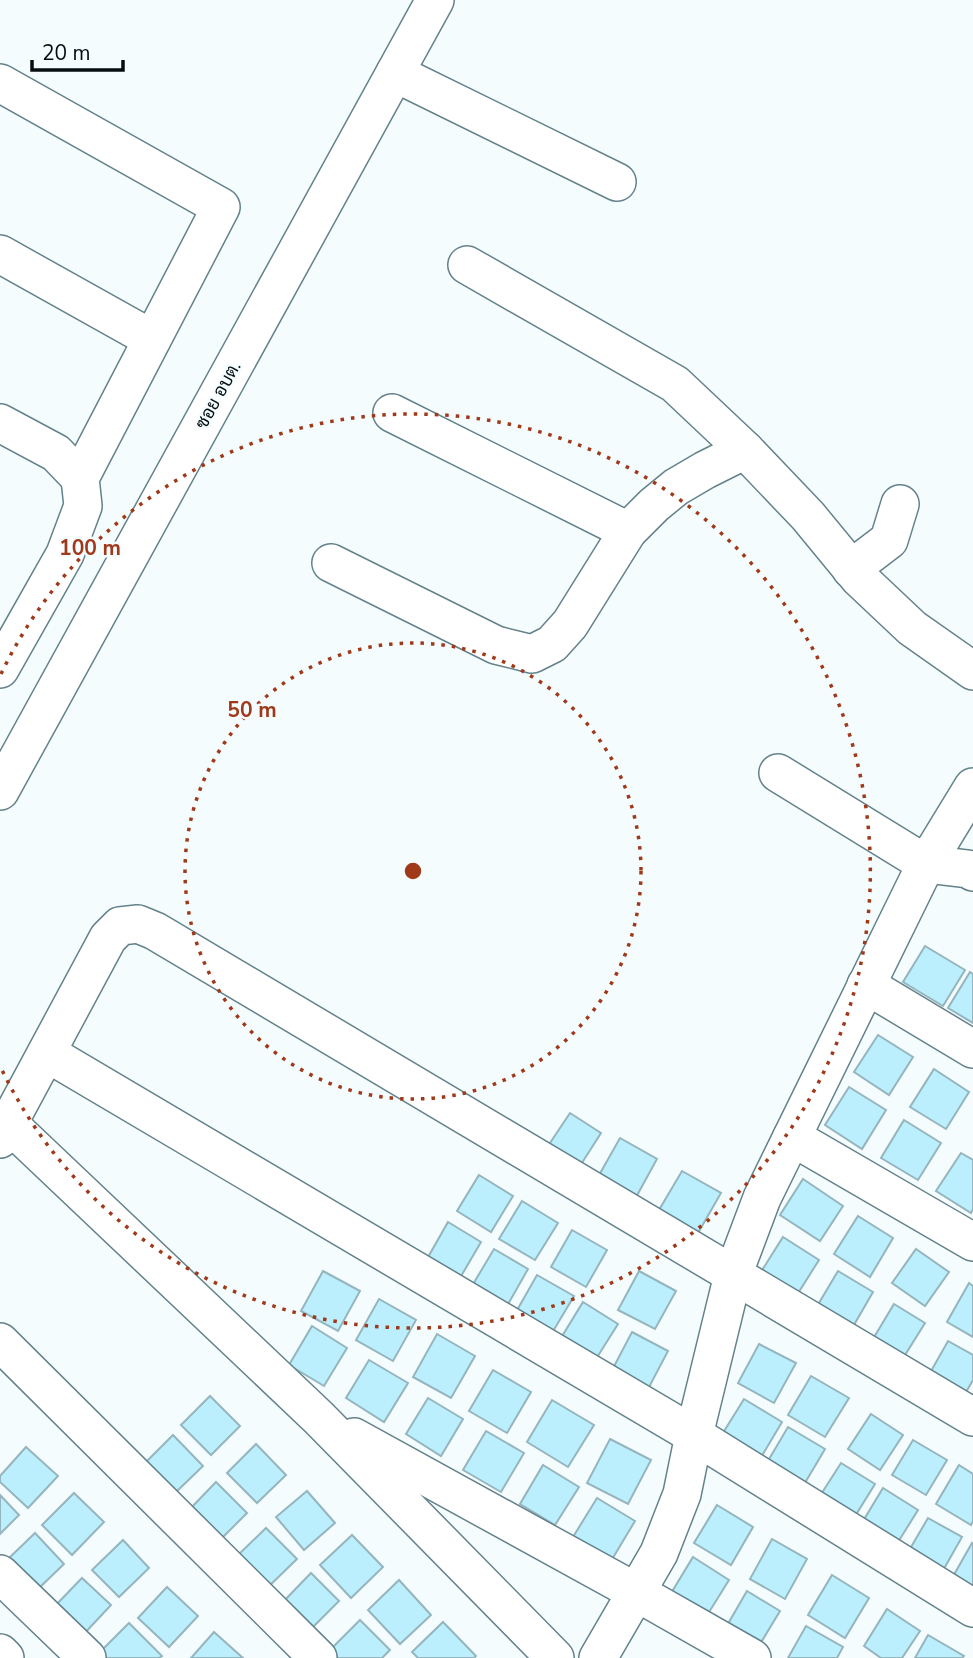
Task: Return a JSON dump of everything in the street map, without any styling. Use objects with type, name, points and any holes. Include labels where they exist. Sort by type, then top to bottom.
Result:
[{"type":"street","name":"ซอย อบต.","points":[[0,791],[435,0]]},
{"type":"street","points":[[395,74],[617,182]]},
{"type":"street","points":[[0,83],[221,207],[80,478],[83,506],[65,554],[10,629],[0,670]]},
{"type":"street","points":[[0,254],[152,339]]},
{"type":"street","points":[[467,265],[675,384],[745,450],[808,516],[859,578],[912,628],[973,671]]},
{"type":"street","points":[[391,414],[628,531]]},
{"type":"street","points":[[0,423],[56,453],[80,478]]},
{"type":"street","points":[[331,563],[496,645],[532,654],[552,644],[570,624],[628,531],[654,505],[676,487],[745,450]]},
{"type":"street","points":[[852,569],[889,540],[900,504]]},
{"type":"street","points":[[778,773],[926,864],[968,869],[973,872]]},
{"type":"street","points":[[598,1658],[659,1553],[682,1494],[733,1275],[762,1198],[926,864],[973,787]]},
{"type":"street","points":[[555,1658],[319,1418],[5,1132],[108,938],[120,926],[138,924],[167,938],[973,1417]]},
{"type":"street","points":[[866,985],[973,1049]]},
{"type":"street","points":[[47,1053],[694,1435],[973,1608]]},
{"type":"street","points":[[792,1137],[973,1242]]},
{"type":"street","points":[[0,1342],[303,1653]]},
{"type":"street","points":[[319,1418],[752,1658]]},
{"type":"street","points":[[0,1574],[87,1658]]},
{"type":"street","points":[[0,1653],[5,1658]]},
{"type":"building","points":[[925,946],[965,970],[943,1006],[903,982]]},
{"type":"building","points":[[970,972],[973,974],[973,1023],[948,1008]]},
{"type":"building","points":[[878,1035],[913,1057],[889,1095],[854,1072]]},
{"type":"building","points":[[934,1069],[969,1092],[946,1129],[910,1107]]},
{"type":"building","points":[[849,1087],[886,1110],[862,1149],[825,1125]]},
{"type":"building","points":[[570,1113],[601,1133],[580,1166],[548,1146]]},
{"type":"building","points":[[904,1120],[941,1143],[918,1180],[881,1158]]},
{"type":"building","points":[[620,1138],[657,1159],[635,1199],[598,1177]]},
{"type":"building","points":[[961,1153],[973,1160],[971,1213],[936,1191]]},
{"type":"building","points":[[682,1171],[721,1193],[698,1233],[659,1210]]},
{"type":"building","points":[[479,1175],[513,1196],[491,1232],[457,1211]]},
{"type":"building","points":[[803,1179],[843,1206],[820,1241],[780,1215]]},
{"type":"building","points":[[522,1201],[558,1223],[535,1260],[499,1239]]},
{"type":"building","points":[[858,1216],[893,1238],[870,1277],[834,1254]]},
{"type":"building","points":[[448,1222],[481,1242],[460,1278],[427,1259]]},
{"type":"building","points":[[572,1230],[607,1250],[586,1287],[551,1267]]},
{"type":"building","points":[[783,1237],[819,1260],[795,1298],[759,1275]]},
{"type":"building","points":[[494,1249],[528,1269],[507,1306],[472,1286]]},
{"type":"building","points":[[916,1249],[949,1272],[925,1306],[892,1283]]},
{"type":"building","points":[[323,1271],[360,1291],[338,1331],[301,1311]]},
{"type":"building","points":[[639,1271],[676,1291],[655,1329],[618,1310]]},
{"type":"building","points":[[838,1271],[873,1292],[851,1330],[816,1308]]},
{"type":"building","points":[[537,1275],[574,1296],[552,1333],[516,1312]]},
{"type":"building","points":[[969,1283],[973,1286],[973,1337],[947,1322]]},
{"type":"building","points":[[379,1299],[416,1320],[393,1361],[356,1340]]},
{"type":"building","points":[[583,1302],[618,1324],[596,1359],[561,1338]]},
{"type":"building","points":[[894,1304],[925,1323],[900,1363],[870,1344]]},
{"type":"building","points":[[312,1326],[347,1348],[324,1386],[289,1365]]},
{"type":"building","points":[[632,1332],[668,1351],[647,1391],[611,1372]]},
{"type":"building","points":[[437,1334],[475,1356],[451,1398],[413,1377]]},
{"type":"building","points":[[948,1341],[973,1355],[973,1380],[961,1401],[926,1380]]},
{"type":"building","points":[[759,1344],[796,1363],[774,1403],[738,1383]]},
{"type":"building","points":[[369,1360],[408,1383],[384,1422],[346,1398]]},
{"type":"building","points":[[493,1370],[531,1392],[507,1433],[469,1411]]},
{"type":"building","points":[[811,1376],[849,1398],[825,1437],[788,1415]]},
{"type":"building","points":[[210,1396],[240,1426],[211,1455],[181,1425]]},
{"type":"building","points":[[428,1398],[463,1419],[441,1456],[406,1434]]},
{"type":"building","points":[[744,1399],[782,1422],[757,1464],[718,1441]]},
{"type":"building","points":[[552,1400],[594,1425],[568,1467],[527,1442]]},
{"type":"building","points":[[871,1414],[903,1435],[880,1470],[848,1449]]},
{"type":"building","points":[[788,1427],[825,1449],[802,1488],[765,1466]]},
{"type":"building","points":[[486,1431],[524,1453],[501,1492],[463,1470]]},
{"type":"building","points":[[173,1435],[203,1466],[174,1494],[144,1464]]},
{"type":"building","points":[[610,1439],[651,1460],[628,1504],[587,1483]]},
{"type":"building","points":[[913,1440],[947,1460],[926,1495],[892,1475]]},
{"type":"building","points":[[256,1444],[286,1475],[257,1503],[227,1473]]},
{"type":"building","points":[[26,1447],[58,1476],[28,1508],[0,1482],[0,1476]]},
{"type":"building","points":[[841,1463],[875,1484],[852,1521],[818,1499]]},
{"type":"building","points":[[543,1465],[579,1487],[555,1525],[520,1504]]},
{"type":"building","points":[[959,1465],[973,1474],[971,1525],[936,1504]]},
{"type":"building","points":[[216,1482],[247,1513],[218,1542],[188,1511]]},
{"type":"building","points":[[883,1488],[918,1510],[895,1547],[860,1526]]},
{"type":"building","points":[[307,1491],[335,1523],[304,1550],[276,1517]]},
{"type":"building","points":[[74,1493],[104,1522],[72,1555],[42,1525]]},
{"type":"building","points":[[0,1495],[19,1515],[0,1534]]},
{"type":"building","points":[[597,1498],[635,1521],[611,1561],[573,1537]]},
{"type":"building","points":[[717,1505],[753,1527],[731,1565],[694,1543]]},
{"type":"building","points":[[928,1518],[962,1537],[941,1574],[907,1554]]},
{"type":"building","points":[[266,1528],[297,1559],[265,1590],[234,1559]]},
{"type":"building","points":[[35,1533],[64,1564],[37,1590],[7,1560]]},
{"type":"building","points":[[352,1535],[383,1567],[351,1598],[320,1565]]},
{"type":"building","points":[[772,1539],[807,1559],[785,1599],[750,1579]]},
{"type":"building","points":[[123,1540],[149,1568],[119,1597],[92,1570]]},
{"type":"building","points":[[973,1544],[973,1593],[951,1580]]},
{"type":"building","points":[[693,1557],[729,1580],[706,1617],[670,1595]]},
{"type":"building","points":[[311,1573],[339,1601],[308,1632],[280,1605]]},
{"type":"building","points":[[832,1575],[869,1598],[845,1638],[808,1615]]},
{"type":"building","points":[[82,1578],[111,1605],[82,1636],[53,1608]]},
{"type":"building","points":[[399,1580],[431,1615],[400,1644],[368,1610]]},
{"type":"building","points":[[167,1587],[198,1616],[169,1647],[138,1618]]},
{"type":"building","points":[[747,1591],[780,1611],[757,1649],[725,1629]]},
{"type":"building","points":[[887,1609],[920,1631],[902,1658],[881,1658],[864,1646]]},
{"type":"building","points":[[360,1620],[390,1650],[382,1658],[338,1658],[330,1650]]},
{"type":"building","points":[[443,1622],[476,1656],[474,1658],[418,1658],[412,1652]]},
{"type":"building","points":[[129,1623],[162,1656],[98,1658],[96,1656]]},
{"type":"building","points":[[806,1626],[843,1647],[837,1658],[788,1658]]},
{"type":"building","points":[[214,1632],[243,1658],[191,1658]]},
{"type":"building","points":[[928,1635],[964,1656],[915,1658]]}]
